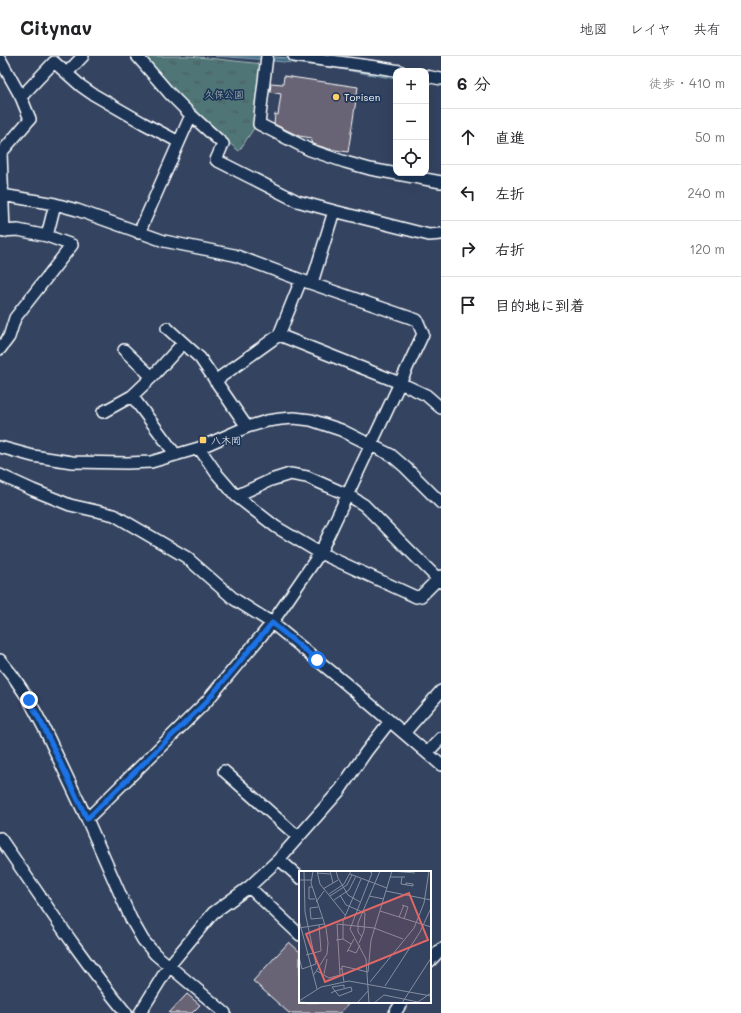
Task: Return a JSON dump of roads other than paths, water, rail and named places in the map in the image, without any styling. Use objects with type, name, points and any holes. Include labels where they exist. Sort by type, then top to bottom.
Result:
[{"type":"street","points":[[67,73],[83,56]]},
{"type":"street","points":[[137,56],[169,93],[223,144],[216,160],[297,200],[429,235],[441,234]]},
{"type":"street","points":[[267,56],[259,124],[310,150],[345,162],[370,169],[441,182]]},
{"type":"street","points":[[294,56],[393,70]]},
{"type":"street","points":[[0,59],[21,97],[30,119],[1,153],[2,232],[18,230],[47,236],[72,245],[15,318],[9,337],[0,349]]},
{"type":"street","points":[[21,97],[54,62],[91,93],[143,124],[179,142]]},
{"type":"street","points":[[429,77],[441,79]]},
{"type":"street","points":[[139,233],[192,115]]},
{"type":"street","points":[[2,195],[55,204],[77,210],[164,242],[234,255],[417,320],[423,334],[320,553],[272,623],[206,702],[87,819]]},
{"type":"street","points":[[47,236],[55,204]]},
{"type":"street","points":[[312,283],[334,211]]},
{"type":"street","points":[[215,382],[279,335],[301,280]]},
{"type":"street","points":[[167,328],[200,358],[247,427]]},
{"type":"street","points":[[279,335],[400,383],[426,395],[441,408]]},
{"type":"street","points":[[103,412],[132,396],[152,377],[183,343]]},
{"type":"street","points":[[124,350],[152,377]]},
{"type":"street","points":[[132,396],[176,455]]},
{"type":"street","points":[[0,447],[32,456],[72,462],[151,462],[199,448],[247,427],[267,421],[294,418],[311,420],[341,430],[391,455],[441,502]]},
{"type":"street","points":[[199,448],[217,474],[236,496],[276,527],[320,553],[416,597],[421,596],[440,579],[364,505],[348,495],[308,477],[290,474],[271,480],[236,496]]},
{"type":"street","points":[[0,475],[70,505],[114,515],[186,557],[234,599],[272,623],[441,765]]},
{"type":"street","points":[[0,660],[29,700],[44,728],[87,819],[131,919],[143,940],[155,954],[225,1013]]},
{"type":"street","points":[[404,733],[441,691]]},
{"type":"street","points":[[140,1013],[169,966],[213,913],[250,887],[279,859],[340,790],[366,752],[390,721]]},
{"type":"street","points":[[427,753],[441,738]]},
{"type":"street","points":[[224,771],[298,837]]},
{"type":"street","points":[[0,838],[75,947],[126,1013]]},
{"type":"street","points":[[279,859],[299,877]]},
{"type":"street","points":[[250,887],[299,935]]},
{"type":"street","points":[[431,960],[441,948]]},
{"type":"street","points":[[395,1013],[401,1003]]},
{"type":"water","points":[[215,56],[266,56],[298,59],[393,75],[393,78],[329,67]]},
{"type":"place","name":"Torisen","points":[[336,97]]},
{"type":"place","name":"八木岡","points":[[203,440]]},
{"type":"park label","name":"久保公園","points":[[224,94]]}]
